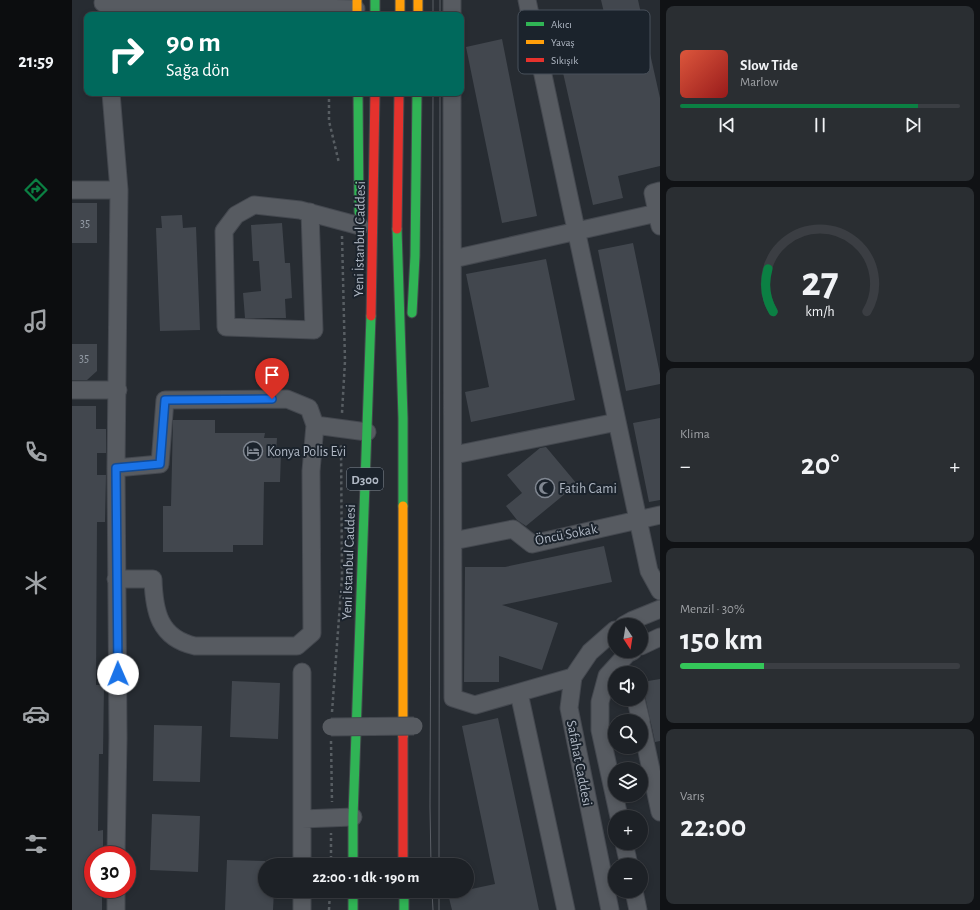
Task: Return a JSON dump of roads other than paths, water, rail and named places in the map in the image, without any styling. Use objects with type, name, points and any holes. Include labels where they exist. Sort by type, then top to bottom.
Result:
[{"type":"highway","points":[[375,12],[376,0]]},
{"type":"highway","points":[[400,0],[400,12]]},
{"type":"highway","points":[[418,0],[418,12]]},
{"type":"highway","points":[[358,96],[360,230]]},
{"type":"highway","name":"Yeni İstanbul Caddesi","points":[[353,858],[353,817],[371,319],[375,96]]},
{"type":"highway","name":"D300","points":[[399,96],[398,238],[403,418],[403,858]]},
{"type":"highway","points":[[411,325],[415,256],[417,96]]},
{"type":"highway","points":[[362,278],[371,319]]},
{"type":"highway","points":[[403,418],[410,339]]},
{"type":"highway","points":[[353,898],[353,910]]},
{"type":"highway","points":[[404,898],[404,910]]},
{"type":"street","points":[[452,0],[452,12]]},
{"type":"street","points":[[526,0],[528,10]]},
{"type":"street","points":[[103,6],[356,8]]},
{"type":"street","points":[[542,74],[649,571],[659,588]]},
{"type":"street","points":[[111,96],[119,190],[116,468],[118,738],[116,846]]},
{"type":"street","points":[[452,96],[454,455],[453,698],[475,705],[573,677]]},
{"type":"street","points":[[72,190],[119,190]]},
{"type":"street","points":[[453,259],[576,230],[659,219],[653,193],[660,191]]},
{"type":"street","points":[[310,212],[314,330],[226,328],[224,231],[236,215],[254,205],[310,212],[360,230]]},
{"type":"street","points":[[72,390],[118,390]]},
{"type":"street","points":[[116,468],[160,464],[165,400],[287,399],[309,408],[315,425],[311,471],[312,633],[306,640],[297,646],[195,646],[181,643],[168,633],[160,621],[154,600],[153,579],[116,579]]},
{"type":"street","points":[[454,455],[617,422]]},
{"type":"street","points":[[315,425],[367,432]]},
{"type":"street","name":"Öncü Sokak","points":[[453,541],[513,529],[532,544],[660,515]]},
{"type":"street","points":[[638,618],[660,609]]},
{"type":"street","name":"Safahat Caddesi","points":[[608,636],[590,652],[573,677],[569,708],[610,910]]},
{"type":"street","points":[[648,643],[660,637]]},
{"type":"street","name":"Safahat Caddesi","points":[[617,810],[600,730],[600,702],[607,676],[623,658]]},
{"type":"street","points":[[302,672],[302,858]]},
{"type":"street","points":[[519,693],[566,910]]},
{"type":"street","points":[[331,727],[414,726]]},
{"type":"street","points":[[648,754],[660,812]]},
{"type":"street","points":[[302,819],[353,817]]},
{"type":"street","points":[[116,898],[116,910]]},
{"type":"street","points":[[302,898],[302,910]]},
{"type":"street","points":[[635,898],[638,910]]},
{"type":"tram line","points":[[433,0],[433,12]]},
{"type":"tram line","points":[[440,0],[440,12]]},
{"type":"tram line","points":[[431,858],[433,96]]},
{"type":"tram line","points":[[439,858],[440,96]]},
{"type":"tram line","points":[[432,898],[433,910]]},
{"type":"tram line","points":[[439,898],[439,910]]},
{"type":"place","name":"Konya Polis Evi","points":[[253,451]]},
{"type":"place","name":"Fatih Cami","points":[[545,488]]}]
